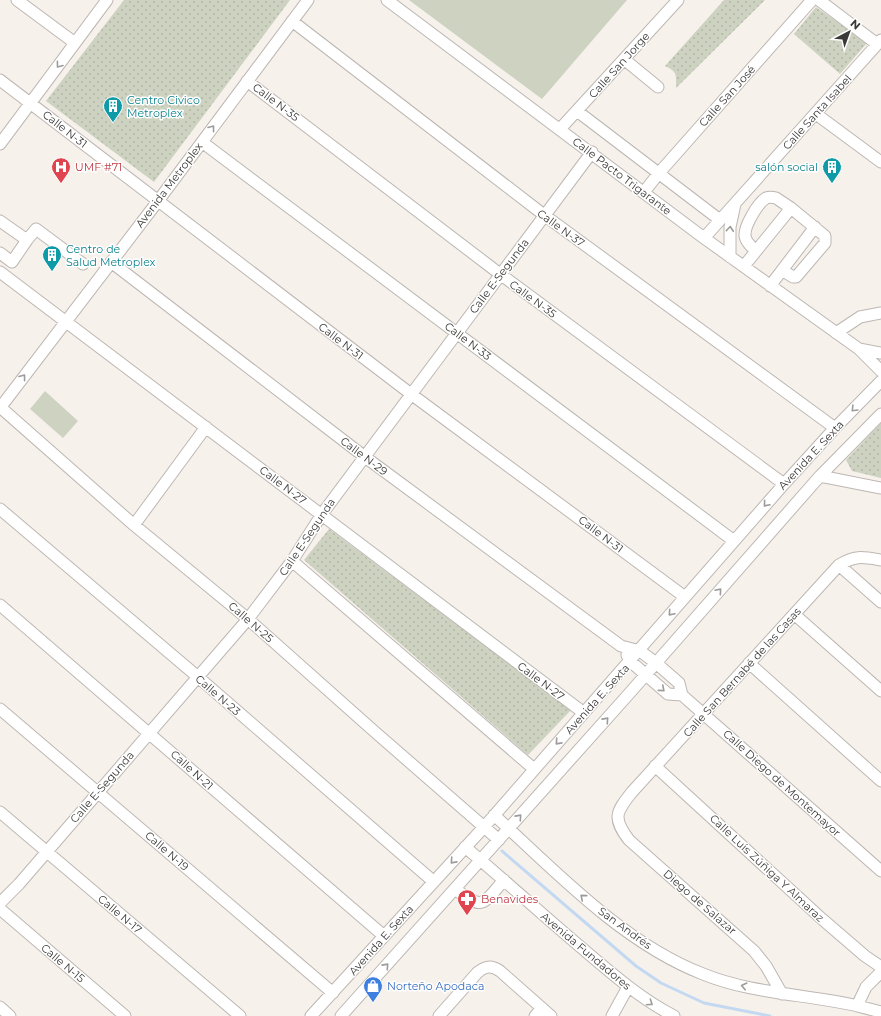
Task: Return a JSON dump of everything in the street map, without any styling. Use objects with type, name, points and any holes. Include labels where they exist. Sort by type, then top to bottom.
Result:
[{"type":"street","points":[[17,0],[75,43]]},
{"type":"street","points":[[0,144],[107,0]]},
{"type":"street","name":"Avenida Metroplex","points":[[0,408],[158,201],[308,0]]},
{"type":"street","name":"Calle Pacto Trigarante","points":[[387,0],[592,152],[704,238],[859,349],[881,371]]},
{"type":"street","name":"Calle San Jorge","points":[[560,129],[625,60],[678,0]]},
{"type":"street","name":"Calle San José","points":[[644,192],[659,173],[812,0]]},
{"type":"street","points":[[819,0],[879,42]]},
{"type":"street","name":"Calle N-37","points":[[292,21],[544,215],[835,428]]},
{"type":"street","name":"Calle Santa Isabel","points":[[704,238],[879,42]]},
{"type":"street","points":[[625,60],[658,87]]},
{"type":"street","name":"Calle N-31","points":[[0,80],[411,394],[685,597]]},
{"type":"street","name":"Calle N-35","points":[[247,81],[500,274],[784,484]]},
{"type":"street","points":[[577,111],[720,220]]},
{"type":"street","points":[[816,114],[881,162]]},
{"type":"street","name":"Calle N-33","points":[[202,142],[734,541]]},
{"type":"street","name":"Calle E-Segunda","points":[[0,903],[15,888],[248,619],[292,561],[322,514],[592,152]]},
{"type":"street","points":[[756,251],[747,242],[745,236],[746,226],[765,199],[769,197],[776,198],[791,208],[825,236],[825,243],[796,277],[793,277],[782,270]]},
{"type":"street","points":[[730,257],[730,227],[736,202]]},
{"type":"street","points":[[744,266],[791,208]]},
{"type":"street","points":[[1,224],[27,240]]},
{"type":"street","points":[[770,286],[815,227]]},
{"type":"street","points":[[0,253],[12,262],[36,229],[83,264]]},
{"type":"street","name":"Calle N-29","points":[[111,262],[365,456],[621,646],[630,661],[646,675]]},
{"type":"street","name":"Calle N-27","points":[[0,272],[584,713]]},
{"type":"street","points":[[836,333],[860,317],[881,312]]},
{"type":"street","name":"Calle Pacto Trigarante","points":[[859,349],[881,353]]},
{"type":"street","name":"Avenida E. Sexta","points":[[311,1016],[484,827],[784,484],[835,428],[881,381]]},
{"type":"street","name":"Calle N-25","points":[[0,408],[134,525],[248,619],[499,840]]},
{"type":"street","name":"Avenida E. Sexta","points":[[341,1016],[646,675],[820,476],[881,414]]},
{"type":"street","points":[[134,525],[206,427]]},
{"type":"street","points":[[820,476],[881,488]]},
{"type":"street","name":"Calle N-23","points":[[0,509],[198,677],[434,882]]},
{"type":"street","name":"Calle San Bernabé de las Casas","points":[[618,813],[623,804],[655,766],[705,714],[839,565],[848,560],[859,557],[881,560]]},
{"type":"street","points":[[292,561],[534,769]]},
{"type":"street","points":[[839,565],[881,602]]},
{"type":"street","name":"Calle N-21","points":[[0,605],[384,936]]},
{"type":"street","points":[[794,614],[881,691]]},
{"type":"street","name":"Calle N-29","points":[[621,646],[640,650]]},
{"type":"street","name":"Calle Diego de Montemayor","points":[[640,650],[679,683],[682,694],[881,871]]},
{"type":"street","points":[[750,663],[881,782]]},
{"type":"street","name":"Calle Diego de Montemayor","points":[[646,675],[668,694],[682,694]]},
{"type":"street","name":"Calle N-19","points":[[0,709],[333,993]]},
{"type":"street","name":"Calle Luis Zúñiga Y Almaraz","points":[[655,766],[822,919],[865,956],[881,967]]},
{"type":"street","name":"Calle N-17","points":[[0,812],[240,1016]]},
{"type":"street","name":"Diego de Salazar","points":[[618,813],[618,821],[621,830],[629,840],[754,951],[766,966],[782,994]]},
{"type":"street","name":"San Andrés","points":[[494,815],[596,907],[613,921],[664,956],[703,974],[741,986],[782,994]]},
{"type":"street","name":"Avenida Fundadores","points":[[466,847],[569,938],[628,987],[655,1006],[674,1016]]},
{"type":"street","points":[[455,889],[469,900],[482,903],[504,880]]},
{"type":"street","name":"Calle N-15","points":[[0,909],[125,1016]]},
{"type":"street","points":[[439,1016],[477,973],[483,968],[494,967],[539,1012],[551,1016]]},
{"type":"street","points":[[857,1006],[866,987],[881,972]]},
{"type":"street","points":[[612,1016],[628,987]]},
{"type":"street","points":[[782,994],[857,1006],[875,1013]]},
{"type":"street","points":[[0,1007],[10,1016]]},
{"type":"green space","points":[[124,0],[290,0],[154,182],[46,101]]},
{"type":"green space","points":[[409,0],[627,0],[542,99]]},
{"type":"green space","points":[[724,0],[765,0],[676,88],[674,72],[665,66]]},
{"type":"green space","points":[[816,7],[867,43],[840,74],[794,34]]},
{"type":"green space","points":[[45,391],[78,421],[63,438],[30,409]]},
{"type":"green space","points":[[881,423],[881,478],[852,471],[846,460]]},
{"type":"green space","points":[[329,529],[571,710],[528,755],[304,560]]},
{"type":"waterway","points":[[502,851],[636,966],[661,983],[704,1003],[770,1016]]},
{"type":"place","name":"Centro Civico Metroplex","points":[[113,123]]},
{"type":"place","name":"UMF #71","points":[[61,184]]},
{"type":"place","name":"salón social","points":[[832,184]]},
{"type":"place","name":"Centro de Salud Metroplex","points":[[52,272]]},
{"type":"place","name":"Benavides","points":[[467,916]]},
{"type":"place","name":"Norteño Apodaca","points":[[373,1003]]}]
